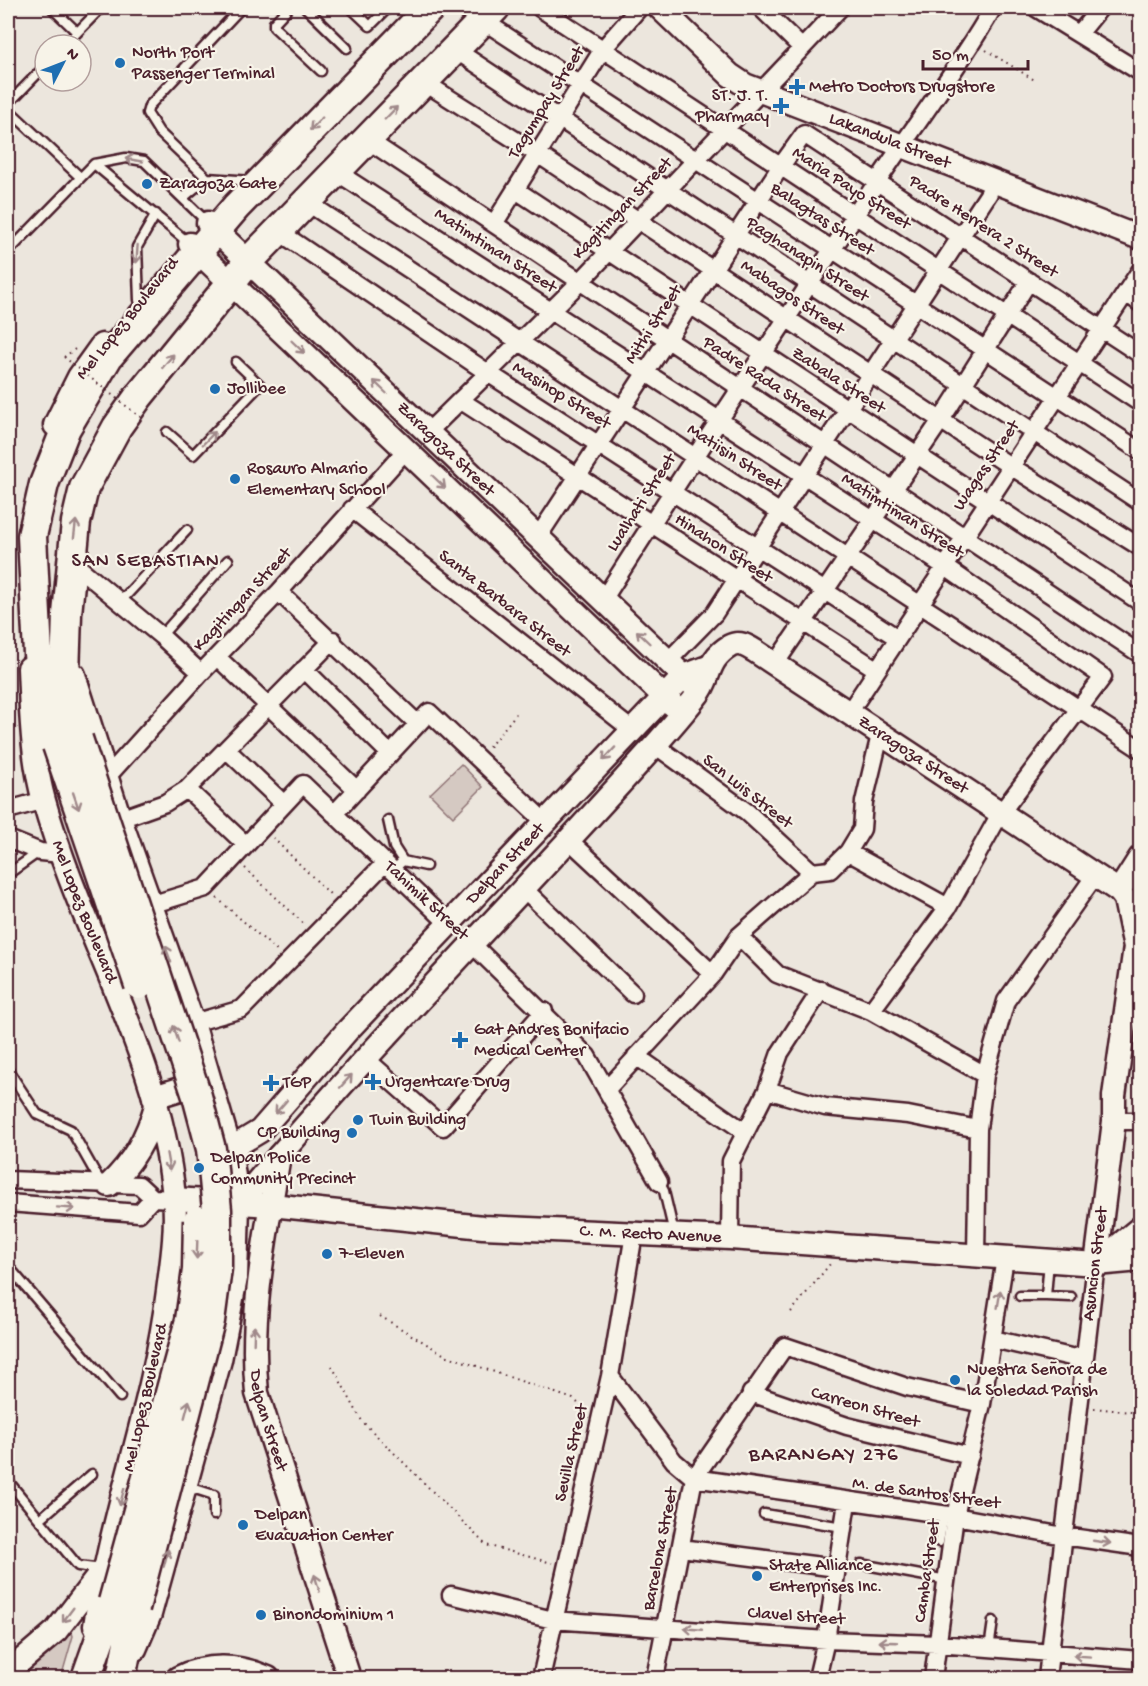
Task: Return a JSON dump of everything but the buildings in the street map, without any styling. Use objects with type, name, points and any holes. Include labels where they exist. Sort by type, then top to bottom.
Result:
[{"type":"highway","name":"Mel Lopez Boulevard","points":[[88,1674],[124,1605],[210,1321],[217,1268],[217,1210],[211,1149],[197,1096],[67,742],[42,686],[38,654],[32,536],[44,484],[66,429],[108,357],[194,248],[430,8]]},
{"type":"highway","name":"Mel Lopez Boulevard","points":[[67,742],[69,705],[65,675],[76,522],[84,488],[111,437],[139,396],[249,261],[489,14]]},
{"type":"highway","name":"Mel Lopez Boulevard","points":[[122,1678],[124,1605]]},
{"type":"street","name":"Maria Payo Street","points":[[540,8],[1140,403]]},
{"type":"street","name":"Tagumpay Street","points":[[494,224],[603,49],[639,8]]},
{"type":"street","name":"Lakandula Street","points":[[660,8],[730,75],[762,92],[1140,238]]},
{"type":"street","points":[[761,8],[802,48]]},
{"type":"street","name":"Kagitingan Street","points":[[428,432],[552,311],[840,8]]},
{"type":"street","name":"Lualhati Street","points":[[603,600],[671,489],[720,422],[901,146],[973,43],[993,8]]},
{"type":"street","points":[[1036,8],[1140,72]]},
{"type":"street","points":[[1079,33],[1100,8]]},
{"type":"street","name":"Balagtas Street","points":[[489,14],[581,85],[1140,451]]},
{"type":"street","name":"Paghanapin Street","points":[[454,49],[1140,502]]},
{"type":"street","name":"Mabagos Street","points":[[422,81],[714,269],[1011,466],[1140,547]]},
{"type":"street","name":"Mithi Street","points":[[538,537],[602,444],[690,304],[804,134]]},
{"type":"street","name":"Padre Herrera 2 Street","points":[[804,134],[1140,354]]},
{"type":"street","name":"Padre Rada Street","points":[[366,139],[1140,654]]},
{"type":"street","name":"Matimtiman Street","points":[[335,171],[944,566],[1103,676],[1000,814],[948,907],[871,1011]]},
{"type":"street","points":[[676,668],[714,614],[916,304],[940,272],[989,193],[992,180]]},
{"type":"street","name":"Zabala Street","points":[[516,190],[1140,602]]},
{"type":"street","name":"Matiisin Street","points":[[305,201],[1140,749]]},
{"type":"street","name":"Zaragoza Street","points":[[219,222],[249,261],[700,692]]},
{"type":"street","name":"Masinop Street","points":[[278,231],[488,373],[602,444],[897,637]]},
{"type":"street","name":"Zaragoza Street","points":[[194,248],[682,714],[700,692],[708,667],[724,650],[734,644],[746,646],[1094,877],[1119,891]]},
{"type":"street","name":"Mel Lopez Boulevard","points":[[88,1674],[104,1569],[162,1340],[174,1243],[163,1199],[155,1101],[137,1041],[62,854],[44,800],[33,741],[21,535],[33,483],[58,414],[79,377],[140,300],[194,248]]},
{"type":"street","name":"Wagas Street","points":[[848,714],[1140,271]]},
{"type":"street","points":[[775,664],[941,420],[1029,281]]},
{"type":"street","points":[[1126,293],[1140,303]]},
{"type":"street","name":"Hinahon Street","points":[[460,400],[801,623],[876,669]]},
{"type":"street","name":"Kagitingan Street","points":[[107,777],[201,673],[279,592],[406,450]]},
{"type":"street","name":"Santa Barbara Street","points":[[352,509],[632,730]]},
{"type":"street","points":[[72,562],[121,601],[201,673]]},
{"type":"street","points":[[279,592],[423,718],[480,759],[545,822]]},
{"type":"street","points":[[120,819],[165,803],[188,789],[333,640]]},
{"type":"street","name":"Mel Lopez Boulevard","points":[[67,650],[120,819],[194,1023],[230,1149],[238,1204],[236,1278],[220,1360],[150,1614],[122,1678]]},
{"type":"street","points":[[218,657],[357,790]]},
{"type":"street","name":"Zaragoza Street","points":[[676,668],[708,667]]},
{"type":"street","name":"Zaragoza Street","points":[[664,697],[676,668]]},
{"type":"street","points":[[304,669],[390,754]]},
{"type":"street","name":"Delpan Street","points":[[230,1149],[260,1131],[347,1031],[664,697]]},
{"type":"street","name":"Delpan Street","points":[[238,1204],[368,1056],[473,945],[682,714]]},
{"type":"street","points":[[334,814],[423,718]]},
{"type":"street","points":[[607,1089],[713,974],[740,936],[812,872],[830,870],[848,852],[862,829],[864,802],[880,735]]},
{"type":"street","name":"San Luis Street","points":[[655,745],[747,812],[812,872]]},
{"type":"street","points":[[150,905],[206,888],[284,804],[227,750]]},
{"type":"street","name":"Tahimik Street","points":[[284,804],[303,784],[394,865],[449,924],[544,1011],[587,1056],[659,1182]]},
{"type":"street","points":[[188,789],[246,845]]},
{"type":"street","points":[[8,810],[44,800]]},
{"type":"street","points":[[8,839],[40,852],[62,854]]},
{"type":"street","points":[[569,840],[713,974]]},
{"type":"street","points":[[848,852],[948,907]]},
{"type":"street","points":[[1119,891],[1140,858]]},
{"type":"street","points":[[194,1023],[242,1009],[344,906],[394,865]]},
{"type":"street","points":[[976,1255],[978,1129],[985,1074],[1006,1001],[1035,957],[1094,877]]},
{"type":"street","points":[[524,889],[633,994]]},
{"type":"street","name":"Asuncion Street","points":[[1047,1678],[1114,1121],[1114,1096],[1138,947],[1125,899],[1119,891]]},
{"type":"street","points":[[740,936],[777,974],[871,1011],[985,1074]]},
{"type":"street","points":[[730,1238],[730,1164],[767,1090],[780,1053],[821,990]]},
{"type":"street","points":[[347,1031],[368,1056],[443,1127],[544,1011]]},
{"type":"street","points":[[636,1056],[745,1132]]},
{"type":"street","points":[[105,1185],[141,1147],[148,1132],[155,1101],[210,1079]]},
{"type":"street","points":[[767,1090],[825,1107],[909,1115],[978,1129]]},
{"type":"street","points":[[1114,1121],[1140,1121]]},
{"type":"street","name":"Delpan Street","points":[[279,1156],[254,1318],[253,1353],[257,1393],[349,1678]]},
{"type":"street","points":[[8,1180],[139,1185],[163,1199],[139,1213],[8,1203]]},
{"type":"street","name":"C. M. Recto Avenue","points":[[163,1199],[271,1205],[483,1227],[730,1238],[1096,1264],[1140,1260]]},
{"type":"street","points":[[1096,1264],[1111,1249],[1140,1228]]},
{"type":"street","points":[[236,1278],[267,1234]]},
{"type":"street","name":"Sevilla Street","points":[[541,1678],[610,1376],[634,1234]]},
{"type":"street","name":"Camba Street","points":[[933,1678],[947,1580],[949,1515],[969,1456],[982,1404],[1005,1258]]},
{"type":"street","points":[[993,1339],[1075,1358],[1085,1353]]},
{"type":"street","name":"Barcelona Street","points":[[655,1678],[694,1478],[785,1346],[907,1387],[982,1404]]},
{"type":"street","points":[[610,1376],[674,1461],[694,1478]]},
{"type":"street","name":"Carreon Street","points":[[751,1393],[847,1426],[969,1456]]},
{"type":"street","name":"M. de Santos Street","points":[[694,1478],[949,1515],[1140,1547]]},
{"type":"street","points":[[817,1678],[826,1640],[847,1502]]},
{"type":"street","points":[[681,1548],[837,1568]]},
{"type":"street","points":[[8,1672],[56,1631],[104,1569]]},
{"type":"street","name":"Clavel Street","points":[[451,1595],[554,1620],[666,1626],[826,1640],[938,1644],[1140,1660]]},
{"type":"street","points":[[178,1678],[196,1671],[225,1667],[254,1672],[268,1678]]},
{"type":"lane","points":[[52,8],[77,32],[101,8]]},
{"type":"lane","points":[[241,8],[147,109],[151,122],[159,132],[207,178],[259,182]]},
{"type":"lane","points":[[288,8],[274,23],[274,27],[321,71]]},
{"type":"lane","points":[[306,8],[347,48]]},
{"type":"lane","points":[[351,8],[370,26],[388,8]]},
{"type":"lane","points":[[8,104],[33,78]]},
{"type":"lane","points":[[8,109],[80,177]]},
{"type":"lane","points":[[8,252],[94,164],[114,158],[144,161],[183,198],[219,222]]},
{"type":"lane","points":[[94,164],[194,248]]},
{"type":"lane","points":[[183,198],[207,178]]},
{"type":"lane","points":[[140,300],[137,247],[156,214]]},
{"type":"lane","points":[[167,432],[193,455],[260,385],[236,362]]},
{"type":"lane","points":[[121,601],[186,530]]},
{"type":"lane","points":[[161,636],[228,560]]},
{"type":"lane","points":[[388,820],[394,847],[394,865],[426,866]]},
{"type":"lane","points":[[8,874],[40,852]]},
{"type":"lane","points":[[8,1070],[36,1114],[71,1130],[105,1185]]},
{"type":"lane","name":"Tahimik Street","points":[[659,1182],[664,1191],[674,1236]]},
{"type":"lane","points":[[1046,1296],[1049,1261]]},
{"type":"lane","points":[[8,1266],[120,1397]]},
{"type":"lane","points":[[1020,1296],[1071,1297]]},
{"type":"lane","points":[[40,1519],[92,1474]]},
{"type":"lane","points":[[8,1481],[78,1566],[104,1569]]},
{"type":"lane","points":[[186,1486],[214,1495],[214,1515]]},
{"type":"lane","points":[[764,1514],[843,1527]]},
{"type":"lane","points":[[939,1542],[949,1515]]},
{"type":"lane","points":[[861,1564],[947,1580]]},
{"type":"lane","points":[[989,1648],[993,1621]]},
{"type":"path","points":[[973,43],[1036,81]]},
{"type":"path","points":[[64,357],[144,420]]},
{"type":"path","points":[[480,759],[516,714]]},
{"type":"path","points":[[262,828],[344,906]]},
{"type":"path","points":[[234,858],[316,934]]},
{"type":"path","points":[[206,888],[289,962]]},
{"type":"path","points":[[791,1312],[845,1246]]},
{"type":"path","points":[[380,1316],[445,1355],[573,1399],[600,1421]]},
{"type":"path","points":[[332,1365],[362,1420],[486,1545],[566,1567]]},
{"type":"path","points":[[1079,1406],[1140,1413]]},
{"type":"shaded area","points":[[461,764],[483,787],[453,817],[430,794]]},
{"type":"shaded area","points":[[71,1629],[73,1636],[61,1678],[10,1678]]},
{"type":"place","name":"North Port Passenger Terminal","points":[[120,63]]},
{"type":"place","name":"Metro Doctors Drugstore","points":[[797,87]]},
{"type":"place","name":"ST. J. T. Pharmacy","points":[[781,106]]},
{"type":"place","name":"Zaragoza Gate","points":[[147,184]]},
{"type":"place","name":"Jollibee","points":[[215,389]]},
{"type":"place","name":"Rosauro Almario Elementary School","points":[[235,479]]},
{"type":"place","name":"Gat Andres Bonifacio Medical Center","points":[[460,1040]]},
{"type":"place","name":"Urgentcare Drug","points":[[373,1082]]},
{"type":"place","name":"TGP","points":[[271,1083]]},
{"type":"place","name":"Twin Building","points":[[358,1120]]},
{"type":"place","name":"CP Building","points":[[352,1133]]},
{"type":"place","name":"Delpan Police Community Precinct","points":[[199,1168]]},
{"type":"place","name":"7-Eleven","points":[[327,1254]]},
{"type":"place","name":"Nuestra Señora de la Soledad Parish","points":[[955,1380]]},
{"type":"place","name":"Delpan Evacuation Center","points":[[243,1525]]},
{"type":"place","name":"State Alliance Enterprises Inc.","points":[[757,1576]]},
{"type":"place","name":"Binondominium 1","points":[[261,1615]]},
{"type":"district","name":"SAN SEBASTIAN","points":[[146,562]]},
{"type":"district","name":"BARANGAY 276","points":[[824,1456]]}]
